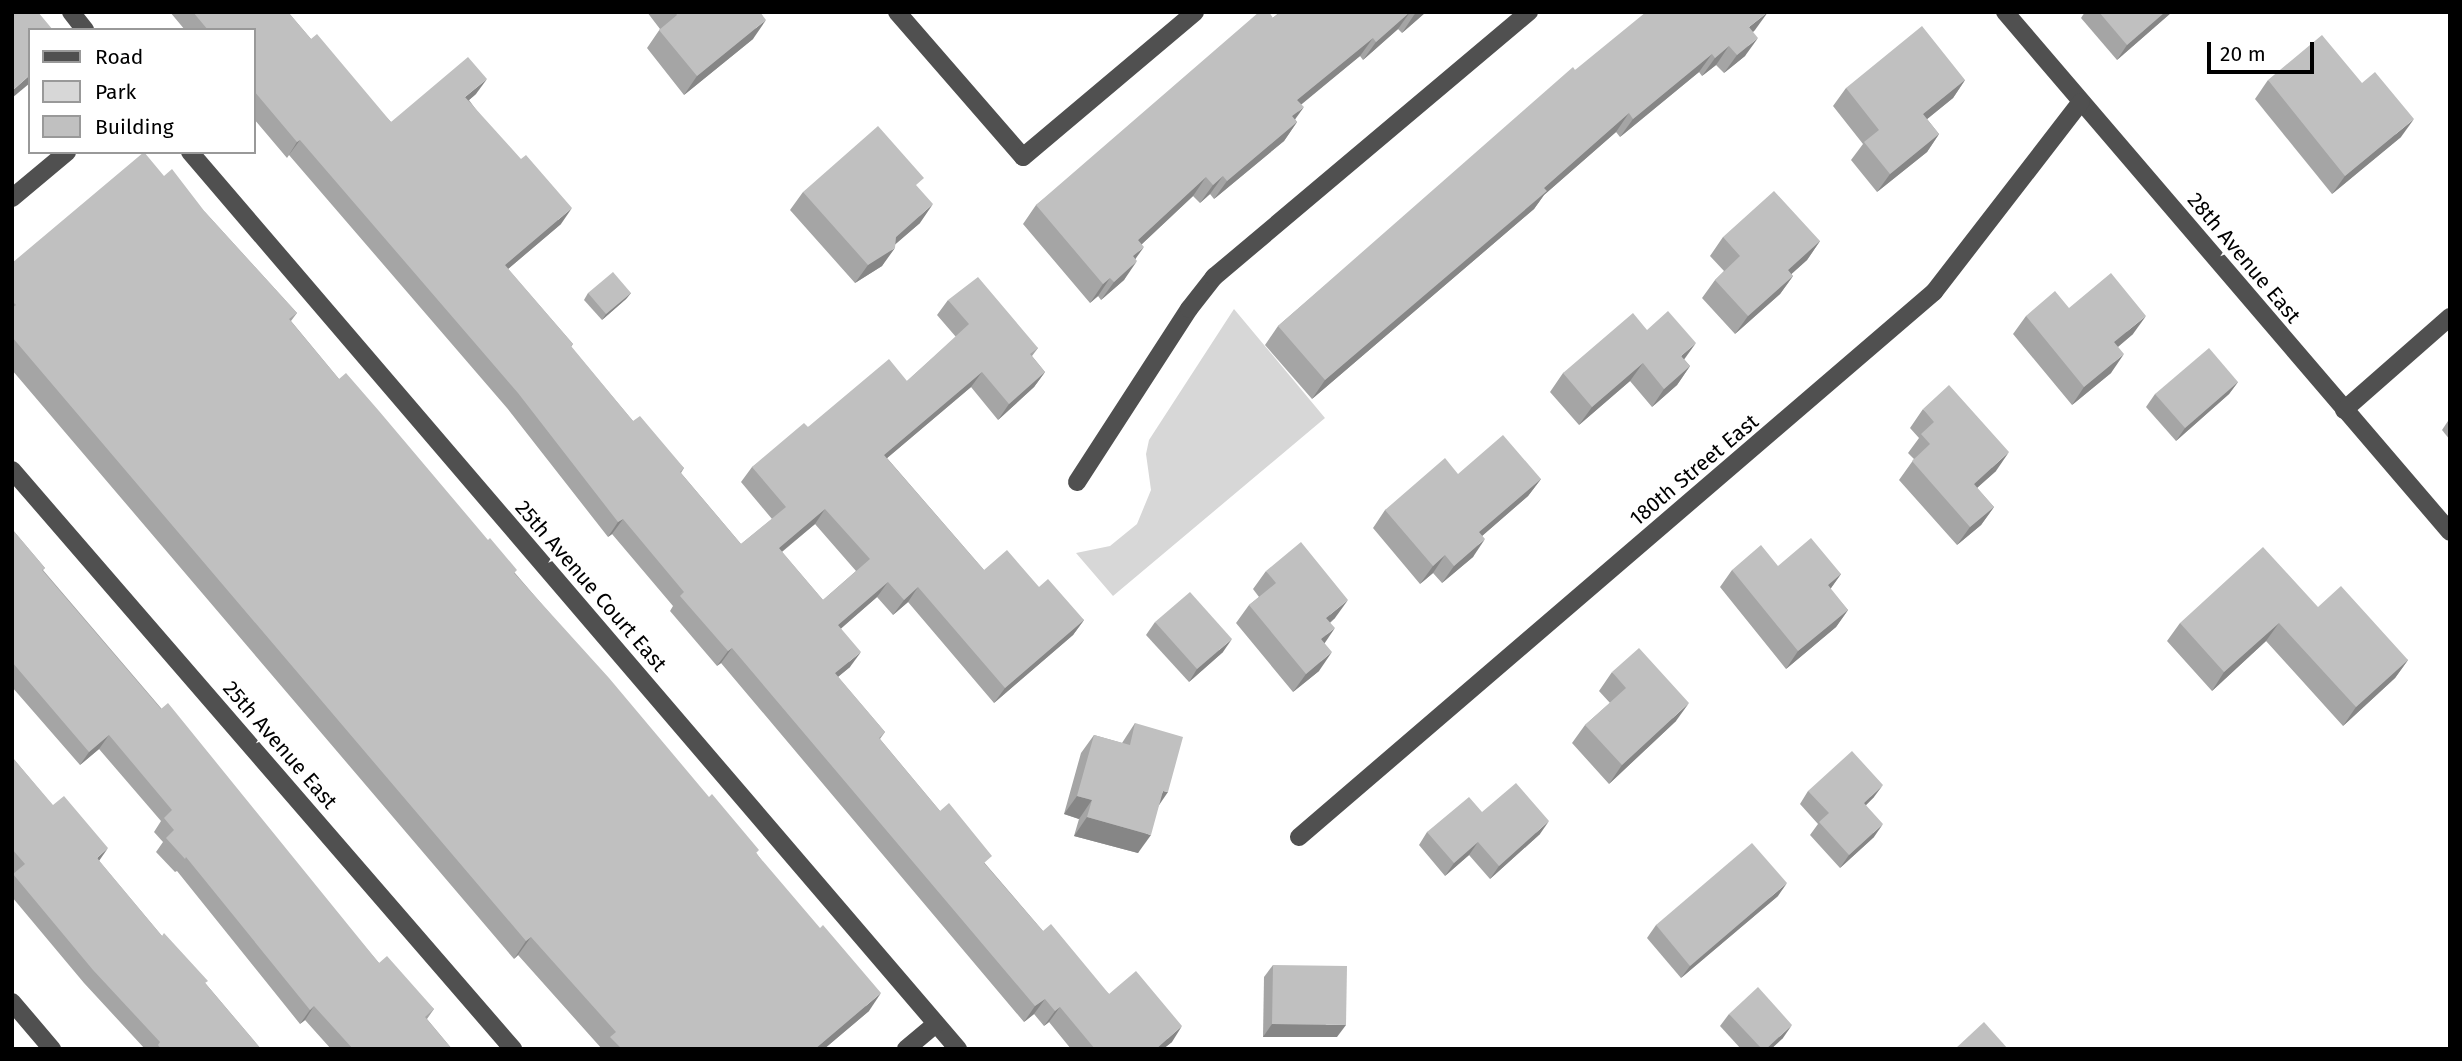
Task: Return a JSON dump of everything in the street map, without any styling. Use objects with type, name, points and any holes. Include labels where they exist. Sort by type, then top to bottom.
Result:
[{"type":"street","points":[[71,12],[83,28]]},
{"type":"street","points":[[897,12],[1023,157],[1195,12]]},
{"type":"street","points":[[1077,482],[1189,309],[1214,277],[1529,12]]},
{"type":"street","name":"28th Avenue East","points":[[2005,12],[2450,533]]},
{"type":"street","name":"180th Street East","points":[[1299,837],[1934,292],[2081,102]]},
{"type":"street","points":[[12,198],[64,154]]},
{"type":"street","name":"25th Avenue Court East","points":[[192,154],[958,1049]]},
{"type":"street","points":[[2344,410],[2450,317]]},
{"type":"street","name":"25th Avenue East","points":[[12,470],[513,1049]]},
{"type":"street","points":[[12,1002],[52,1049]]},
{"type":"street","points":[[906,1049],[936,1024]]},
{"type":"green space","points":[[1234,309],[1325,418],[1113,596],[1076,553],[1110,546],[1137,524],[1151,490],[1146,454],[1149,440]]},
{"type":"building","points":[[12,12],[38,12],[51,28],[28,28],[28,77],[12,91]]},
{"type":"building","points":[[193,12],[288,12],[311,39],[317,34],[391,122],[468,57],[487,79],[465,97],[521,159],[526,155],[572,208],[505,265],[573,344],[571,346],[633,421],[640,416],[684,468],[680,472],[741,544],[786,507],[752,467],[804,423],[808,427],[889,359],[907,381],[969,324],[948,300],[978,277],[1038,348],[1030,354],[1045,372],[1009,404],[982,372],[884,455],[984,570],[1007,550],[1039,587],[1048,579],[1084,620],[1005,688],[918,587],[904,600],[888,582],[838,625],[861,652],[835,673],[885,732],[879,738],[940,811],[949,803],[992,856],[984,863],[1043,931],[1051,924],[1109,994],[1136,971],[1182,1026],[1156,1049],[1095,1049],[1060,1007],[1055,1011],[1045,999],[1035,1006],[732,648],[728,651],[680,596],[684,592],[623,519],[618,522],[518,393],[300,140],[297,142],[256,93],[256,28],[206,28]],"holes":[[[825,509],[870,559],[823,600],[779,548]]]},
{"type":"building","points":[[675,12],[760,12],[766,20],[697,76],[659,30],[677,15]]},
{"type":"building","points":[[1259,12],[1269,12],[1273,18],[1280,12],[1410,12],[1376,42],[1373,38],[1297,100],[1304,107],[1292,116],[1297,122],[1227,181],[1223,176],[1213,185],[1206,177],[1138,240],[1144,247],[1133,256],[1137,261],[1114,282],[1110,278],[1103,284],[1036,205]]},
{"type":"building","points":[[1646,12],[1768,12],[1749,27],[1758,38],[1737,55],[1729,46],[1715,58],[1712,54],[1633,119],[1629,113],[1544,188],[1547,191],[1325,380],[1278,326],[1573,67],[1575,70]]},
{"type":"building","points":[[2099,12],[2165,12],[2127,45]]},
{"type":"building","points":[[1922,26],[1965,80],[1923,114],[1939,134],[1890,174],[1864,142],[1879,130],[1846,88]]},
{"type":"building","points":[[2322,35],[2362,83],[2375,72],[2414,119],[2345,176],[2268,80]]},
{"type":"building","points":[[878,126],[924,178],[916,185],[933,204],[896,237],[895,248],[868,265],[803,192]]},
{"type":"building","points":[[142,154],[146,154],[164,176],[172,169],[205,212],[297,313],[289,319],[339,379],[346,373],[488,540],[490,538],[517,570],[514,573],[609,678],[709,797],[712,794],[759,850],[756,853],[820,928],[823,925],[881,993],[815,1049],[622,1049],[610,1037],[616,1032],[531,937],[526,941],[12,337],[12,308],[16,305],[12,301],[12,263]]},
{"type":"building","points":[[1774,191],[1820,241],[1788,270],[1793,276],[1748,316],[1715,280],[1740,256],[1723,237]]},
{"type":"building","points":[[613,272],[631,293],[606,314],[588,293]]},
{"type":"building","points":[[2111,273],[2146,316],[2114,342],[2124,354],[2084,387],[2026,316],[2055,291],[2069,308]]},
{"type":"building","points":[[1668,311],[1696,343],[1681,356],[1690,366],[1664,389],[1643,363],[1592,407],[1563,373],[1633,313],[1647,330]]},
{"type":"building","points":[[2209,348],[2238,382],[2185,428],[2155,394]]},
{"type":"building","points":[[1949,385],[2009,452],[1974,484],[1994,507],[1970,527],[1912,461],[1930,444],[1921,434],[1934,422],[1923,409]]},
{"type":"building","points":[[1503,435],[1541,479],[1479,532],[1485,539],[1454,566],[1445,555],[1433,566],[1385,510],[1445,458],[1458,474]]},
{"type":"building","points":[[12,529],[45,568],[42,570],[161,709],[168,703],[379,963],[387,956],[434,1009],[425,1017],[452,1049],[353,1049],[314,1006],[310,1010],[186,857],[185,859],[166,838],[174,830],[164,818],[172,810],[109,735],[89,752],[12,662]]},
{"type":"building","points":[[1811,538],[1841,574],[1828,585],[1848,610],[1798,651],[1732,570],[1761,545],[1778,566]]},
{"type":"building","points":[[1301,542],[1348,600],[1326,618],[1335,628],[1321,639],[1332,652],[1306,674],[1249,605],[1276,583],[1266,571]]},
{"type":"building","points":[[2263,547],[2318,607],[2341,586],[2408,660],[2356,707],[2279,623],[2224,672],[2180,623]]},
{"type":"building","points":[[1190,592],[1232,639],[1197,669],[1155,622]]},
{"type":"building","points":[[1639,648],[1689,703],[1622,765],[1585,725],[1626,688],[1612,672]]},
{"type":"building","points":[[1135,723],[1183,737],[1168,792],[1163,791],[1151,835],[1087,817],[1092,800],[1077,796],[1094,735],[1130,745]]},
{"type":"building","points":[[1852,751],[1883,785],[1864,803],[1883,824],[1849,855],[1819,822],[1829,813],[1808,791]]},
{"type":"building","points":[[12,757],[53,805],[64,796],[108,848],[97,858],[162,936],[164,933],[208,981],[205,983],[261,1049],[161,1049],[158,1045],[160,1042],[93,970],[13,874],[25,864],[12,849]]},
{"type":"building","points":[[1516,783],[1549,821],[1499,866],[1478,842],[1454,863],[1427,832],[1469,797],[1482,812]]},
{"type":"building","points":[[1752,843],[1787,883],[1690,966],[1656,925]]},
{"type":"building","points":[[1273,965],[1347,966],[1346,1025],[1272,1024]]},
{"type":"building","points":[[1758,987],[1792,1025],[1766,1049],[1762,1049],[1729,1014]]},
{"type":"building","points":[[1984,1022],[2008,1049],[1955,1049]]}]
